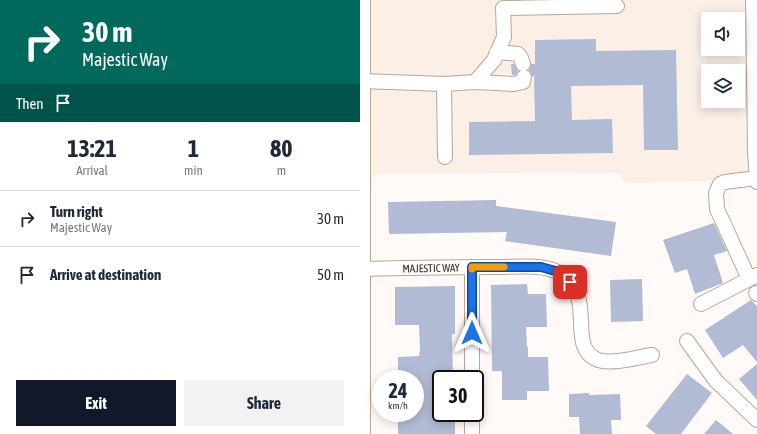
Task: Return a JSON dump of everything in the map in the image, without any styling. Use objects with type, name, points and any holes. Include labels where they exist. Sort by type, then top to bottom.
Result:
[{"type":"main road","points":[[361,0],[361,423]]},
{"type":"street","points":[[754,2],[755,151],[757,182]]},
{"type":"street","points":[[475,82],[494,60],[504,37],[503,8],[617,6]]},
{"type":"street","points":[[360,81],[444,84],[475,82],[514,84],[523,82],[521,58],[518,54],[497,52]]},
{"type":"street","points":[[444,84],[445,157]]},
{"type":"street","points":[[701,304],[753,277],[717,209],[715,199],[720,184],[757,178]]},
{"type":"street","points":[[472,267],[472,370]]},
{"type":"street","name":"MAJESTIC WAY","points":[[360,269],[541,267],[559,272],[570,282],[579,295],[581,311],[581,340],[587,352],[598,360],[615,361],[652,355]]},
{"type":"street","points":[[687,341],[716,381],[757,420]]},
{"type":"street","points":[[472,422],[472,434]]},
{"type":"shaded area","points":[[368,0],[747,0],[750,180],[623,183],[622,175],[617,173],[378,174],[372,179],[372,188],[367,188]]},
{"type":"building","points":[[596,39],[596,51],[676,50],[678,150],[644,150],[643,85],[571,86],[572,120],[612,119],[613,153],[469,155],[469,122],[535,121],[534,76],[532,76],[529,70],[531,64],[535,64],[535,40]]},
{"type":"building","points":[[511,64],[514,64],[518,71],[516,75],[512,75]]},
{"type":"building","points":[[496,200],[496,206],[616,222],[611,256],[505,241],[507,232],[389,234],[388,202]]},
{"type":"building","points":[[714,223],[727,251],[714,255],[723,283],[695,294],[687,269],[675,273],[663,240]]},
{"type":"building","points":[[642,279],[643,321],[611,322],[610,280]]},
{"type":"building","points":[[527,284],[528,294],[546,294],[547,327],[526,327],[528,357],[548,357],[549,391],[527,391],[527,400],[502,400],[502,371],[492,371],[491,285]]},
{"type":"building","points":[[455,286],[455,334],[452,334],[453,370],[432,370],[432,422],[455,422],[455,434],[398,434],[398,422],[424,422],[424,370],[398,370],[398,357],[419,356],[420,348],[419,325],[395,325],[395,287]]},
{"type":"building","points":[[751,300],[757,306],[757,362],[743,345],[723,358],[705,330]]},
{"type":"building","points":[[757,364],[757,400],[739,379]]},
{"type":"building","points":[[687,374],[712,393],[681,434],[656,434],[646,426]]},
{"type":"building","points":[[589,393],[589,395],[620,394],[621,420],[611,420],[612,434],[580,434],[579,417],[569,417],[569,394]]},
{"type":"building","points":[[716,420],[733,434],[704,434]]},
{"type":"slow traffic","points":[[472,269],[472,267],[504,267]]},
{"type":"route","points":[[472,333],[472,267],[541,267],[559,272],[570,282]]}]
